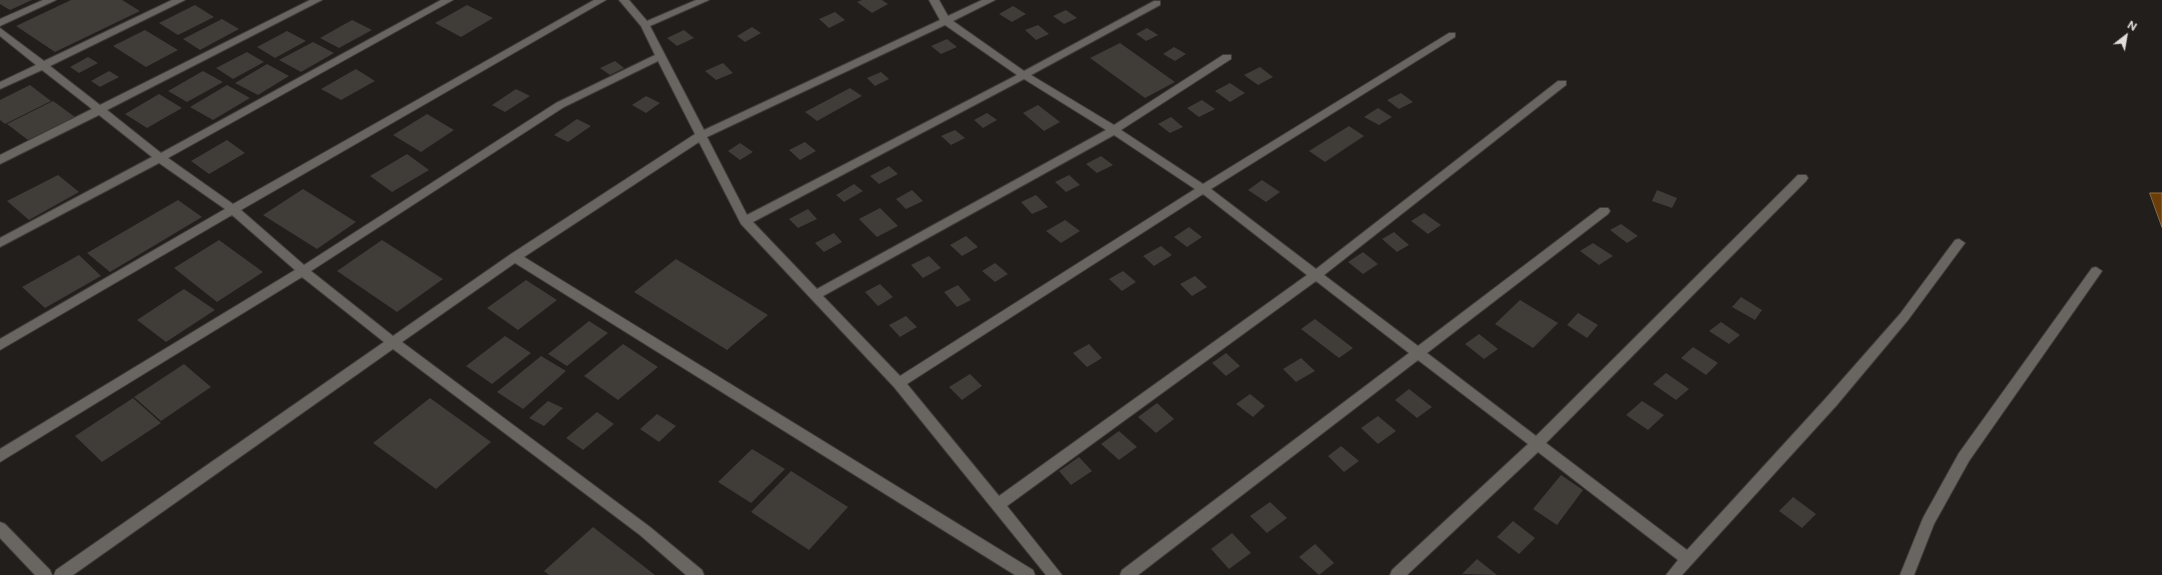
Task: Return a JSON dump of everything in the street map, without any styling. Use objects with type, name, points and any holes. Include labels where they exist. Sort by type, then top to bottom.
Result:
[{"type":"street","points":[[0,23],[51,0]]},
{"type":"street","points":[[0,86],[180,0]]},
{"type":"street","points":[[0,160],[317,0]]},
{"type":"street","points":[[0,243],[160,158],[448,0]]},
{"type":"street","points":[[0,345],[233,209],[601,0]]},
{"type":"street","points":[[624,0],[645,24],[700,136],[745,221],[899,383],[1055,575]]},
{"type":"street","points":[[645,24],[704,0]]},
{"type":"street","points":[[934,0],[946,20],[1024,76],[1114,130],[1203,189],[1688,559]]},
{"type":"street","points":[[62,575],[515,258],[700,136],[990,0]]},
{"type":"street","points":[[745,221],[1024,76],[1157,3]]},
{"type":"street","points":[[0,31],[160,158],[233,209],[303,271],[394,344],[646,531],[697,575]]},
{"type":"street","points":[[899,383],[1203,189],[1452,34]]},
{"type":"street","points":[[0,456],[303,271],[560,105],[661,56]]},
{"type":"street","points":[[815,295],[1114,130],[1227,57]]},
{"type":"street","points":[[998,505],[1316,275],[1562,84]]},
{"type":"street","points":[[1397,575],[1537,444],[1802,178]]},
{"type":"street","points":[[1127,575],[1604,211]]},
{"type":"street","points":[[1673,575],[1831,402],[1904,317],[1959,243]]},
{"type":"street","points":[[515,258],[1028,575]]},
{"type":"street","points":[[1907,575],[1928,522],[1964,457],[2096,271]]},
{"type":"street","points":[[0,528],[45,575]]},
{"type":"shaded area","points":[[2150,193],[2162,193],[2162,227]]},
{"type":"building","points":[[0,0],[32,0],[10,10],[0,4]]},
{"type":"building","points":[[71,0],[122,0],[140,11],[55,52],[16,26]]},
{"type":"building","points":[[862,0],[882,0],[888,4],[872,13],[857,2]]},
{"type":"building","points":[[195,5],[214,17],[178,35],[159,23]]},
{"type":"building","points":[[467,5],[493,18],[461,37],[435,23]]},
{"type":"building","points":[[1013,6],[1026,14],[1012,22],[999,14]]},
{"type":"building","points":[[1066,10],[1077,18],[1064,24],[1053,16]]},
{"type":"building","points":[[835,12],[845,20],[829,28],[819,19]]},
{"type":"building","points":[[222,19],[239,29],[200,50],[183,39]]},
{"type":"building","points":[[352,20],[372,30],[339,48],[320,38]]},
{"type":"building","points":[[1038,25],[1049,34],[1036,40],[1025,30]]},
{"type":"building","points":[[752,27],[761,33],[745,42],[737,36]]},
{"type":"building","points":[[1147,28],[1158,35],[1146,41],[1136,34]]},
{"type":"building","points":[[145,30],[178,50],[146,67],[113,46]]},
{"type":"building","points":[[684,30],[694,38],[677,46],[667,38]]},
{"type":"building","points":[[287,31],[306,41],[275,58],[257,47]]},
{"type":"building","points":[[947,39],[957,47],[941,54],[931,46]]},
{"type":"building","points":[[313,42],[334,53],[301,72],[279,60]]},
{"type":"building","points":[[1120,43],[1175,82],[1145,98],[1090,58]]},
{"type":"building","points":[[1174,47],[1186,54],[1175,61],[1163,54]]},
{"type":"building","points":[[247,52],[264,62],[233,79],[216,68]]},
{"type":"building","points":[[88,57],[98,63],[79,73],[70,67]]},
{"type":"building","points":[[615,61],[624,68],[610,75],[600,68]]},
{"type":"building","points":[[723,63],[733,73],[716,80],[705,71]]},
{"type":"building","points":[[267,64],[289,76],[258,95],[235,83]]},
{"type":"building","points":[[1260,67],[1273,77],[1258,85],[1244,75]]},
{"type":"building","points":[[356,69],[375,81],[341,100],[321,89]]},
{"type":"building","points":[[109,71],[119,77],[100,87],[91,81]]},
{"type":"building","points":[[203,71],[223,82],[187,102],[168,91]]},
{"type":"building","points":[[881,72],[889,79],[875,86],[867,78]]},
{"type":"building","points":[[1230,83],[1245,93],[1230,102],[1215,91]]},
{"type":"building","points":[[30,85],[51,101],[5,124],[0,120],[0,100]]},
{"type":"building","points":[[227,85],[250,98],[213,120],[190,107]]},
{"type":"building","points":[[850,88],[862,96],[817,121],[805,112]]},
{"type":"building","points":[[516,89],[530,96],[505,112],[492,105]]},
{"type":"building","points":[[1401,93],[1413,102],[1399,109],[1387,100]]},
{"type":"building","points":[[159,94],[182,108],[147,128],[125,114]]},
{"type":"building","points":[[646,96],[660,103],[646,113],[632,105]]},
{"type":"building","points":[[1202,100],[1215,109],[1199,117],[1187,108]]},
{"type":"building","points":[[53,101],[75,117],[28,140],[7,124]]},
{"type":"building","points":[[1038,105],[1060,122],[1044,131],[1023,113]]},
{"type":"building","points":[[1378,108],[1392,117],[1379,125],[1364,117]]},
{"type":"building","points":[[987,113],[997,120],[983,128],[974,120]]},
{"type":"building","points":[[427,114],[454,130],[421,152],[393,135]]},
{"type":"building","points":[[1171,117],[1183,127],[1170,133],[1158,124]]},
{"type":"building","points":[[577,119],[591,126],[568,142],[554,135]]},
{"type":"building","points":[[1349,126],[1364,136],[1325,162],[1309,151]]},
{"type":"building","points":[[955,130],[965,138],[951,145],[941,136]]},
{"type":"building","points":[[227,140],[245,153],[209,174],[191,161]]},
{"type":"building","points":[[805,142],[816,151],[800,160],[789,150]]},
{"type":"building","points":[[740,143],[753,152],[740,160],[728,151]]},
{"type":"building","points":[[407,154],[429,170],[392,192],[370,176]]},
{"type":"building","points":[[1101,156],[1113,165],[1097,173],[1086,164]]},
{"type":"building","points":[[889,166],[898,174],[879,184],[870,176]]},
{"type":"building","points":[[58,175],[79,192],[29,220],[7,201]]},
{"type":"building","points":[[1069,175],[1080,185],[1066,192],[1055,182]]},
{"type":"building","points":[[1262,180],[1280,192],[1266,202],[1248,190]]},
{"type":"building","points":[[854,184],[863,191],[844,202],[836,195]]},
{"type":"building","points":[[303,189],[356,222],[317,249],[263,215]]},
{"type":"building","points":[[912,190],[923,201],[906,209],[896,199]]},
{"type":"building","points":[[1657,190],[1677,198],[1672,208],[1652,201]]},
{"type":"building","points":[[1036,195],[1048,207],[1032,214],[1021,202]]},
{"type":"building","points":[[178,200],[202,217],[110,272],[87,253]]},
{"type":"building","points":[[880,208],[898,226],[877,237],[859,219]]},
{"type":"building","points":[[808,209],[817,219],[798,228],[789,219]]},
{"type":"building","points":[[1424,213],[1441,225],[1428,234],[1411,221]]},
{"type":"building","points":[[1065,220],[1080,231],[1061,243],[1046,231]]},
{"type":"building","points":[[1621,224],[1638,236],[1627,243],[1610,230]]},
{"type":"building","points":[[1189,227],[1202,237],[1187,247],[1174,237]]},
{"type":"building","points":[[1394,232],[1409,245],[1397,252],[1382,239]]},
{"type":"building","points":[[834,233],[842,242],[824,252],[815,243]]},
{"type":"building","points":[[966,236],[978,247],[962,256],[950,245]]},
{"type":"building","points":[[219,240],[263,272],[217,302],[174,268]]},
{"type":"building","points":[[382,240],[443,279],[397,312],[337,271]]},
{"type":"building","points":[[1593,243],[1613,256],[1599,265],[1580,251]]},
{"type":"building","points":[[1161,246],[1172,255],[1154,266],[1143,256]]},
{"type":"building","points":[[1363,252],[1378,264],[1363,274],[1348,262]]},
{"type":"building","points":[[79,255],[101,276],[45,308],[22,287]]},
{"type":"building","points":[[929,256],[941,268],[923,278],[911,265]]},
{"type":"building","points":[[676,259],[768,315],[727,350],[634,292]]},
{"type":"building","points":[[995,263],[1008,274],[995,282],[982,271]]},
{"type":"building","points":[[1123,271],[1136,282],[1122,291],[1109,279]]},
{"type":"building","points":[[1195,276],[1207,287],[1192,296],[1180,284]]},
{"type":"building","points":[[526,280],[557,300],[518,330],[487,308]]},
{"type":"building","points":[[880,284],[893,297],[878,306],[865,292]]},
{"type":"building","points":[[958,285],[971,300],[957,307],[944,292]]},
{"type":"building","points":[[184,289],[215,310],[166,342],[137,320]]},
{"type":"building","points":[[1741,297],[1762,310],[1755,320],[1732,307]]},
{"type":"building","points":[[1520,300],[1558,323],[1533,348],[1495,324]]},
{"type":"building","points":[[1578,313],[1598,325],[1587,338],[1567,325]]},
{"type":"building","points":[[906,316],[917,327],[900,337],[889,325]]},
{"type":"building","points":[[1315,319],[1353,348],[1339,358],[1301,329]]},
{"type":"building","points":[[589,321],[608,333],[567,366],[548,354]]},
{"type":"building","points":[[1721,322],[1740,335],[1729,344],[1709,331]]},
{"type":"building","points":[[1479,334],[1498,349],[1484,359],[1465,344]]},
{"type":"building","points":[[505,336],[531,353],[492,384],[466,366]]},
{"type":"building","points":[[623,344],[658,367],[618,400],[584,376]]},
{"type":"building","points":[[1089,344],[1102,358],[1087,367],[1073,353]]},
{"type":"building","points":[[1693,347],[1718,363],[1706,375],[1681,358]]},
{"type":"building","points":[[1226,353],[1240,366],[1226,376],[1212,363]]},
{"type":"building","points":[[541,356],[566,371],[523,409],[497,392]]},
{"type":"building","points":[[1301,358],[1315,371],[1296,382],[1283,369]]},
{"type":"building","points":[[184,364],[211,387],[161,421],[134,397]]},
{"type":"building","points":[[1666,373],[1689,389],[1676,400],[1653,384]]},
{"type":"building","points":[[970,374],[982,386],[962,400],[949,387]]},
{"type":"building","points":[[1409,389],[1432,407],[1417,418],[1395,400]]},
{"type":"building","points":[[1250,394],[1265,406],[1253,417],[1236,404]]},
{"type":"building","points":[[133,398],[161,423],[102,462],[75,436]]},
{"type":"building","points":[[430,398],[491,442],[436,489],[373,443]]},
{"type":"building","points":[[548,401],[563,408],[544,426],[529,418]]},
{"type":"building","points":[[1642,401],[1664,415],[1648,430],[1626,415]]},
{"type":"building","points":[[1157,403],[1174,419],[1156,433],[1138,417]]},
{"type":"building","points":[[597,412],[614,424],[583,450],[566,438]]},
{"type":"building","points":[[657,414],[676,426],[659,442],[640,429]]},
{"type":"building","points":[[1378,416],[1396,431],[1378,444],[1361,428]]},
{"type":"building","points":[[1119,431],[1137,447],[1119,460],[1101,444]]},
{"type":"building","points":[[1341,446],[1359,461],[1344,472],[1328,456]]},
{"type":"building","points":[[752,449],[785,469],[751,503],[718,482]]},
{"type":"building","points":[[1079,457],[1092,471],[1071,485],[1059,471]]},
{"type":"building","points":[[791,471],[848,507],[809,550],[751,512]]},
{"type":"building","points":[[1561,475],[1583,490],[1557,525],[1533,509]]},
{"type":"building","points":[[1793,497],[1816,514],[1802,528],[1779,511]]},
{"type":"building","points":[[1270,502],[1287,518],[1267,533],[1250,516]]},
{"type":"building","points":[[1513,521],[1535,538],[1519,554],[1497,537]]},
{"type":"building","points":[[593,527],[655,575],[549,575],[544,571]]},
{"type":"building","points":[[1232,533],[1251,553],[1229,569],[1211,549]]},
{"type":"building","points":[[1315,544],[1334,563],[1319,575],[1299,557]]},
{"type":"building","points":[[1477,559],[1497,575],[1462,574]]}]
